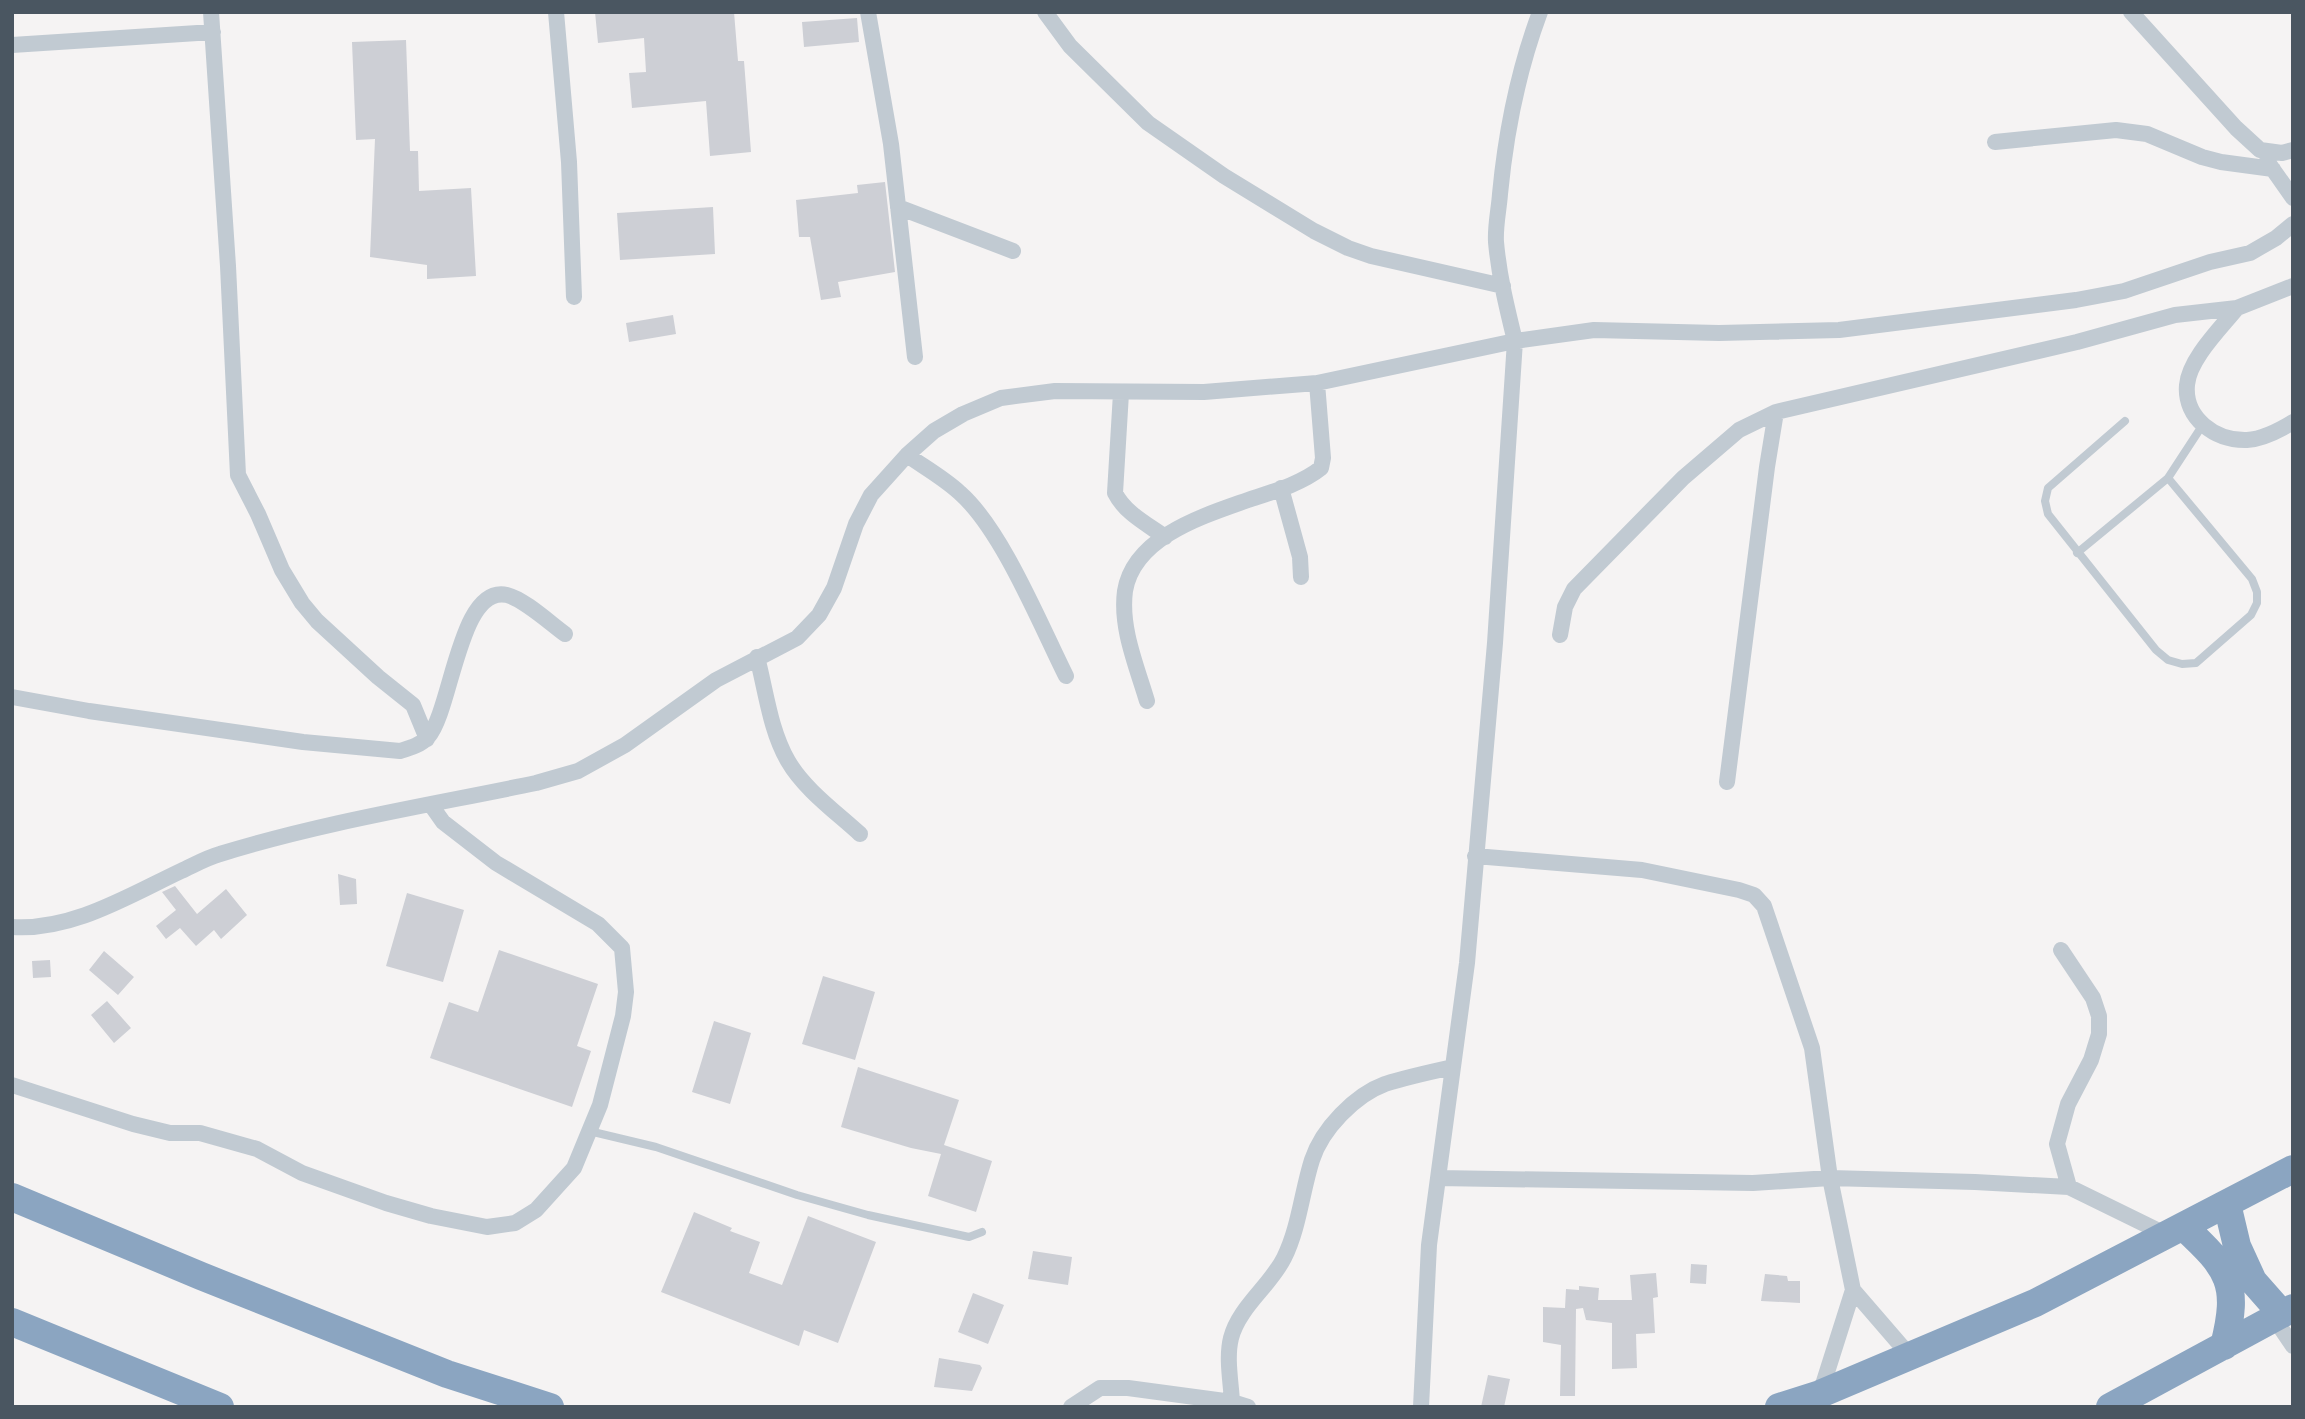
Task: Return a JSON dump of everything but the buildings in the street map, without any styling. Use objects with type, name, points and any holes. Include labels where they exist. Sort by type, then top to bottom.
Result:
[{"type":"highway","points":[[1779,1407],[1820,1394],[2035,1303],[2293,1169]]},
{"type":"highway","points":[[12,1197],[447,1374],[550,1407]]},
{"type":"highway","points":[[2110,1407],[2283,1313],[2253,1280],[2237,1246],[2227,1204]]},
{"type":"highway","points":[[2176,1231],[2211,1252],[2222,1267],[2230,1289],[2232,1315],[2224,1346]]},
{"type":"highway","points":[[16,1325],[220,1407]]},
{"type":"street","points":[[211,12],[238,475],[282,570],[302,603],[317,621],[368,668],[414,705],[427,739]]},
{"type":"street","points":[[556,12],[569,162],[574,298]]},
{"type":"street","points":[[869,12],[891,144],[915,357]]},
{"type":"street","points":[[1045,12],[1070,46],[1148,123],[1224,176],[1314,231],[1371,256],[1503,286]]},
{"type":"street","points":[[1421,1407],[1429,1245],[1467,963],[1495,643],[1515,341],[1496,238],[1503,163],[1517,82],[1540,12]]},
{"type":"street","points":[[2131,12],[2236,128],[2260,150],[2293,198]]},
{"type":"street","points":[[12,45],[213,32]]},
{"type":"street","points":[[1995,142],[2116,130],[2147,134],[2221,162],[2273,169]]},
{"type":"street","points":[[2260,150],[2282,153],[2293,150]]},
{"type":"street","points":[[898,207],[1013,251]]},
{"type":"street","points":[[12,928],[36,929],[69,921],[215,855],[274,837],[536,783],[578,771],[625,745],[716,680],[797,638],[819,615],[834,588],[856,524],[871,495],[907,455],[944,425],[1001,398],[1055,391],[1204,392],[1317,383],[1515,341],[1594,330],[1720,333],[1839,330],[2076,300],[2124,291],[2210,262],[2250,253],[2276,238],[2293,224]]},
{"type":"street","points":[[1559,635],[1565,607],[1574,589],[1664,496],[1739,430],[1776,412],[2077,342],[2175,315],[2237,308],[2293,286]]},
{"type":"street","points":[[2237,308],[2197,358],[2187,383],[2189,407],[2202,426],[2224,436],[2247,440],[2263,436],[2293,422]]},
{"type":"street","points":[[1147,701],[1130,645],[1125,593],[1131,571],[1143,555],[1166,537],[1203,516],[1281,488],[1321,468],[1323,458],[1317,383]]},
{"type":"street","points":[[1121,393],[1115,493],[1128,511],[1166,537]]},
{"type":"street","points":[[1727,782],[1776,412]]},
{"type":"street","points":[[907,455],[961,493],[986,523],[1066,676]]},
{"type":"street","points":[[1281,488],[1300,557],[1301,577]]},
{"type":"street","points":[[12,697],[303,742],[400,751],[415,747],[427,739],[438,724],[463,637],[475,610],[483,601],[506,594],[565,634]]},
{"type":"street","points":[[757,657],[778,739],[789,762],[806,784],[860,834]]},
{"type":"street","points":[[12,1085],[133,1124],[170,1133],[200,1133],[257,1149],[302,1173],[431,1216],[486,1227],[514,1223],[536,1210],[555,1192],[573,1168],[600,1105],[623,1016],[625,992],[622,948],[598,924],[496,863],[443,822],[431,804]]},
{"type":"street","points":[[1475,856],[1642,870],[1739,890],[1754,895],[1764,906],[1812,1048],[1829,1178],[1853,1290],[1910,1356]]},
{"type":"street","points":[[2061,950],[2093,998],[2099,1016],[2099,1034],[2091,1060],[2068,1104],[2057,1144],[2069,1187]]},
{"type":"street","points":[[1071,1407],[1100,1388],[1128,1388],[1240,1405],[1229,1357],[1231,1338],[1237,1322],[1285,1256],[1313,1157],[1325,1134],[1364,1096],[1383,1085],[1453,1067]]},
{"type":"street","points":[[1437,1178],[1753,1183],[1829,1178],[2069,1187],[2176,1231]]},
{"type":"street","points":[[1820,1394],[1853,1290]]},
{"type":"street","points":[[2283,1313],[2293,1346]]},
{"type":"lane","points":[[2125,421],[2048,488],[2045,501],[2048,514],[2156,650],[2168,660],[2182,664],[2196,663],[2251,615],[2257,603],[2257,592],[2252,579],[2168,478]]},
{"type":"lane","points":[[2077,553],[2168,478],[2202,426]]},
{"type":"lane","points":[[589,1131],[656,1147],[797,1195],[868,1215],[969,1237],[982,1232]]}]
